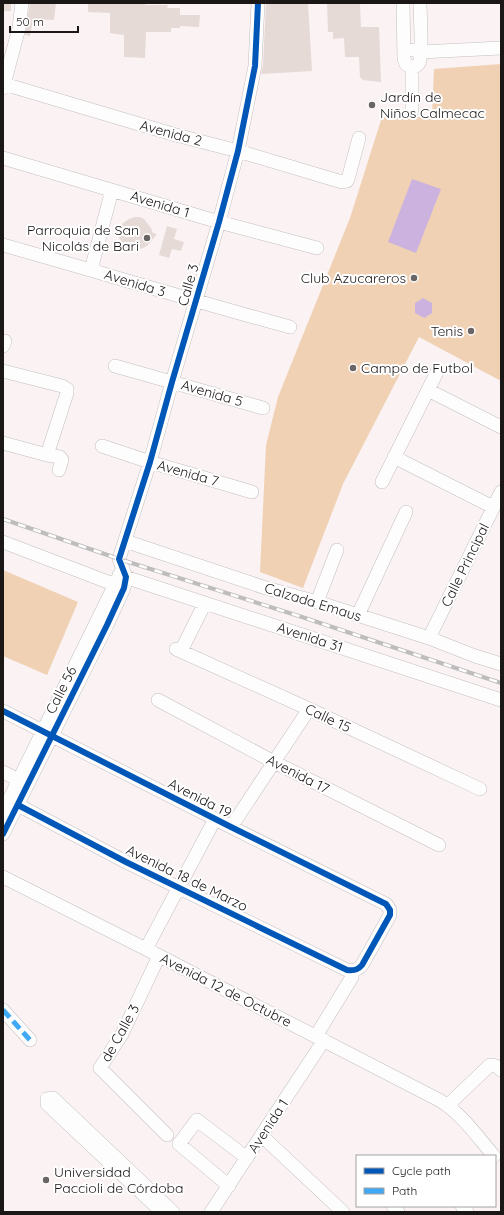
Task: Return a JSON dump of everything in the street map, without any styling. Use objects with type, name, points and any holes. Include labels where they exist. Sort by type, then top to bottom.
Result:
[{"type":"street","points":[[4,86],[19,28],[22,3]]},
{"type":"street","name":"Calle 3","points":[[121,579],[119,559],[150,462],[238,151],[255,66],[258,3]]},
{"type":"street","points":[[403,3],[404,59],[406,64],[412,68]]},
{"type":"street","points":[[412,68],[420,62],[420,3]]},
{"type":"street","points":[[403,49],[421,52],[501,48]]},
{"type":"street","points":[[412,68],[412,110]]},
{"type":"street","name":"Avenida 2","points":[[4,86],[344,182],[348,179],[359,138]]},
{"type":"street","name":"Avenida 1","points":[[3,158],[219,222],[317,248]]},
{"type":"street","points":[[90,270],[112,190]]},
{"type":"street","name":"Avenida 3","points":[[3,245],[290,327]]},
{"type":"street","name":"Avenida 5","points":[[116,366],[263,408]]},
{"type":"street","points":[[3,371],[62,386],[67,389],[47,455]]},
{"type":"street","points":[[382,482],[437,372]]},
{"type":"street","points":[[428,390],[501,427]]},
{"type":"street","points":[[3,443],[60,457],[62,463],[59,470]]},
{"type":"street","name":"Avenida 7","points":[[102,446],[150,462],[252,492]]},
{"type":"street","points":[[394,457],[493,507]]},
{"type":"street","name":"Calle Principal","points":[[429,638],[501,492]]},
{"type":"street","points":[[358,615],[406,512]]},
{"type":"street","name":"Calzada Emaus","points":[[125,541],[266,588],[317,602],[429,638],[475,656],[501,664]]},
{"type":"street","name":"Avenida 31","points":[[3,542],[121,579],[205,603],[501,700]]},
{"type":"street","points":[[317,602],[337,550]]},
{"type":"street","name":"Calle 56","points":[[3,812],[23,782],[47,734],[108,625],[121,579]]},
{"type":"street","name":"Calle 15","points":[[205,603],[179,650],[480,789]]},
{"type":"street","name":"Avenida 17","points":[[158,700],[274,762],[439,845]]},
{"type":"street","points":[[231,827],[309,709]]},
{"type":"street","name":"Avenida 19","points":[[3,711],[386,904],[390,910],[390,915],[362,966],[350,974]]},
{"type":"street","points":[[3,772],[23,782]]},
{"type":"street","name":"Calle 56","points":[[3,834],[18,805],[23,782]]},
{"type":"street","name":"Avenida 18 de Marzo","points":[[18,805],[126,862],[350,974]]},
{"type":"street","points":[[146,949],[215,819]]},
{"type":"street","name":"Avenida 12 de Octubre","points":[[3,877],[320,1038],[448,1105],[456,1112],[492,1155]]},
{"type":"street","name":"de Calle 3","points":[[159,956],[122,1034],[100,1068],[166,1135]]},
{"type":"street","name":"Avenida 1","points":[[217,1210],[229,1186],[262,1136],[320,1038],[350,974]]},
{"type":"street","points":[[3,1010],[30,1040]]},
{"type":"street","points":[[448,1105],[490,1066],[498,1067]]},
{"type":"street","points":[[162,1212],[47,1104],[47,1099],[53,1098],[173,1212]]},
{"type":"street","points":[[229,1186],[179,1144],[197,1120],[247,1158]]},
{"type":"street","points":[[262,1136],[343,1212]]},
{"type":"shaded area","name":"Club Azucareros","points":[[501,64],[501,381],[419,337],[343,484],[303,588],[260,572],[266,445],[278,397],[350,218],[382,117],[432,117],[434,69]]},
{"type":"shaded area","points":[[412,179],[441,189],[416,253],[388,242]]},
{"type":"shaded area","points":[[423,298],[432,303],[432,313],[424,318],[415,313],[415,303]]},
{"type":"shaded area","points":[[3,570],[78,602],[47,675],[3,656]]},
{"type":"building","points":[[3,3],[11,3],[11,11],[3,11]]},
{"type":"building","points":[[30,3],[56,3],[54,20],[33,19],[30,36],[25,35]]},
{"type":"building","points":[[88,3],[145,3],[146,5],[168,5],[167,8],[180,8],[180,15],[200,15],[199,27],[180,26],[180,28],[171,28],[171,32],[146,32],[145,58],[124,57],[124,35],[110,33],[110,13],[88,12]]},
{"type":"building","points":[[266,3],[308,3],[312,71],[261,74],[263,66]]},
{"type":"building","points":[[327,3],[360,4],[361,27],[379,27],[381,82],[362,80],[362,78],[360,78],[359,57],[345,57],[344,38],[333,39],[333,32],[328,32]]},
{"type":"building","name":"Parroquia de San Nicolás de Bari","points":[[135,217],[144,219],[153,233],[157,234],[147,246],[138,250],[128,250],[123,246],[120,240],[118,235],[119,228],[123,223]]},
{"type":"building","points":[[167,226],[177,229],[174,239],[184,242],[181,251],[172,249],[169,258],[159,255]]},
{"type":"railway","points":[[3,519],[119,559],[302,617],[501,683]]},
{"type":"marked path","points":[[3,1010],[30,1040]]},
{"type":"cycle path","points":[[3,834],[124,588],[126,577],[119,559],[150,462],[238,151],[255,66],[258,3]]},
{"type":"cycle path","points":[[3,711],[386,904],[390,910],[390,915],[362,965],[355,970],[347,970],[126,862],[18,805]]},
{"type":"place","name":"Jardín de Niños Calmecac","points":[[372,105]]},
{"type":"place","name":"Parroquia de San Nicolás de Bari","points":[[147,238]]},
{"type":"place","name":"Club Azucareros","points":[[414,278]]},
{"type":"place","name":"Tenis","points":[[471,331]]},
{"type":"place","name":"Campo de Futbol","points":[[353,368]]},
{"type":"place","name":"Universidad Paccioli de Córdoba","points":[[46,1180]]}]
